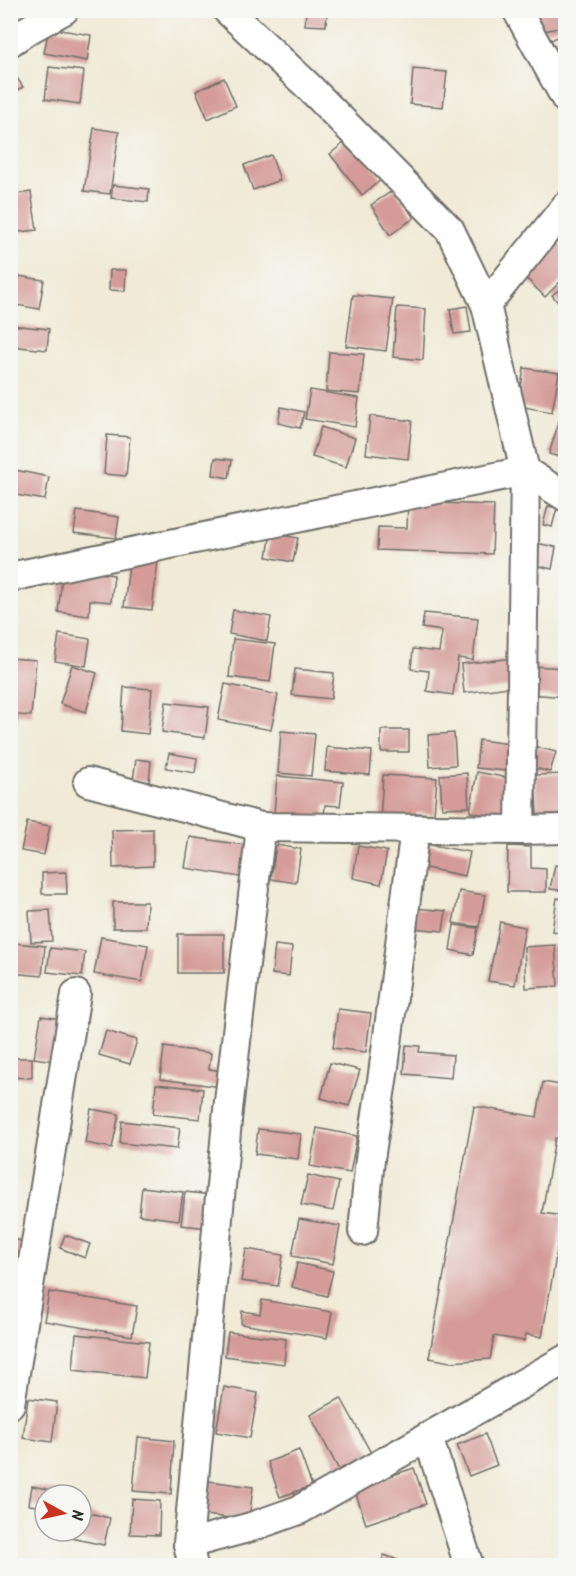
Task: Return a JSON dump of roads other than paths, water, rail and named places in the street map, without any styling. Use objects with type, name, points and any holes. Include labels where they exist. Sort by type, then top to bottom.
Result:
[{"type":"street","points":[[18,28],[64,10]]},
{"type":"street","points":[[227,10],[308,86],[450,230],[486,305],[525,471],[520,830]]},
{"type":"street","points":[[517,10],[566,99]]},
{"type":"street","points":[[486,305],[566,206]]},
{"type":"street","points":[[10,577],[525,471],[566,497]]},
{"type":"street","points":[[88,782],[261,827],[566,829]]},
{"type":"street","points":[[261,827],[228,1110],[190,1555],[251,1527],[298,1510],[428,1437],[562,1368]]},
{"type":"street","points":[[363,1231],[370,1159],[415,829]]},
{"type":"street","points":[[10,1404],[76,994]]},
{"type":"street","points":[[428,1437],[469,1566]]}]
